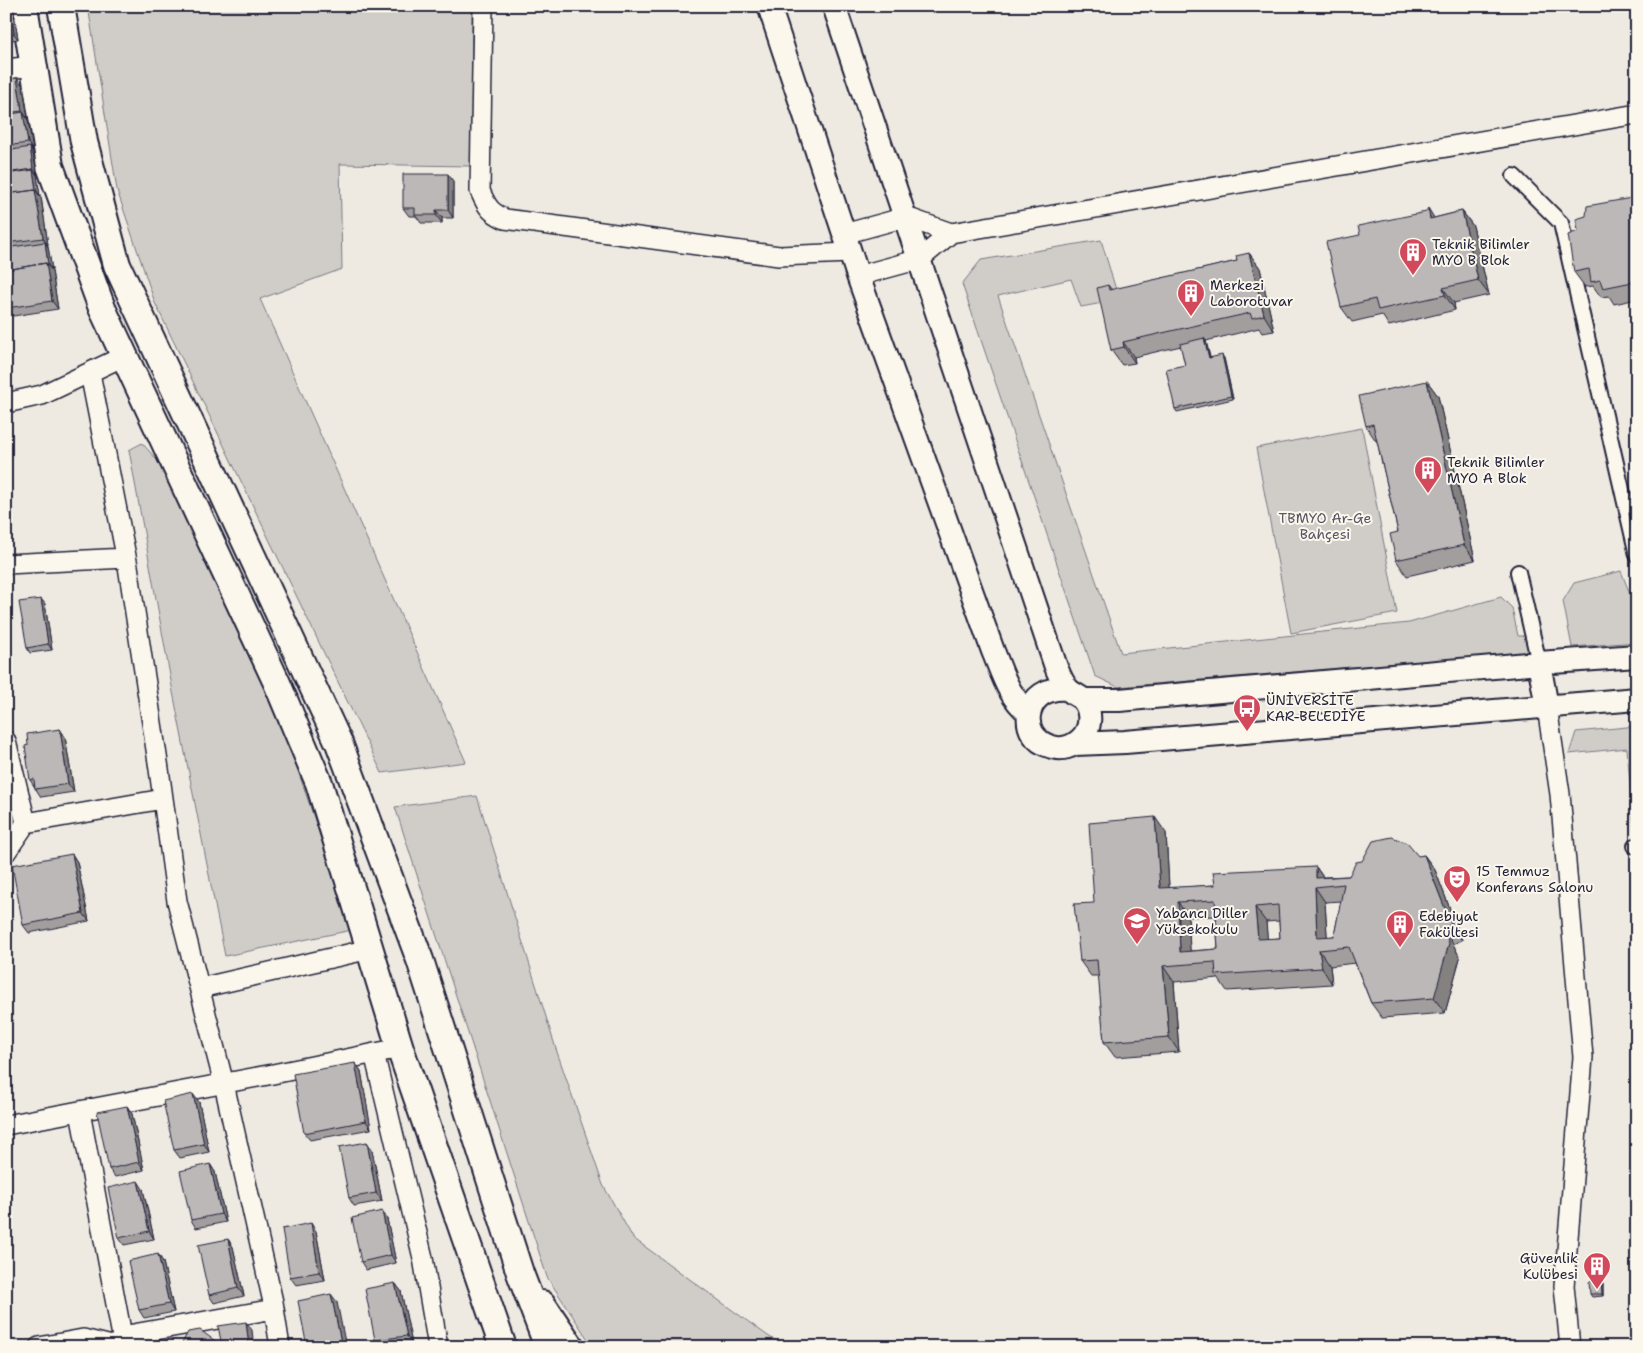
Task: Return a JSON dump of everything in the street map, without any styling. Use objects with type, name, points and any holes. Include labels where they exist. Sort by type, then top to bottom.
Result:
[{"type":"main road","points":[[24,6],[50,166],[102,308],[277,683],[318,783],[400,1048],[504,1347]]},
{"type":"main road","points":[[61,6],[84,142],[117,265],[339,742],[420,960],[520,1273],[548,1347]]},
{"type":"main road","points":[[520,1273],[572,1347]]},
{"type":"street","points":[[483,6],[480,191],[487,206],[494,214],[505,219],[779,256],[847,243],[906,217],[951,233],[1637,114]]},
{"type":"street","points":[[769,6],[858,276],[993,651],[1010,692],[1018,704],[1029,713]]},
{"type":"street","points":[[834,6],[1056,667],[1075,694],[1088,709],[1089,724],[1083,738],[1075,744],[1066,748],[1056,749],[1042,743],[1032,732],[1029,723],[1029,713],[1033,703],[1039,696],[1048,690],[1057,688],[1075,694],[1119,700],[1539,662],[1637,656]]},
{"type":"street","points":[[6,69],[34,66]]},
{"type":"street","points":[[1514,176],[1561,223],[1637,555]]},
{"type":"street","points":[[858,276],[920,259],[951,233]]},
{"type":"street","points":[[6,403],[42,395],[124,356]]},
{"type":"street","points":[[90,373],[126,558],[177,900],[224,1084],[274,1310],[280,1347]]},
{"type":"street","points":[[6,564],[126,558]]},
{"type":"street","points":[[1518,572],[1548,707],[1560,794],[1583,1057],[1564,1286],[1570,1347]]},
{"type":"street","points":[[1075,744],[1126,742],[1637,699]]},
{"type":"street","points":[[6,741],[11,779],[26,823]]},
{"type":"street","points":[[6,852],[26,823],[163,799]]},
{"type":"street","points":[[200,988],[370,949]]},
{"type":"street","points":[[6,1124],[80,1112],[400,1048]]},
{"type":"street","points":[[374,1053],[423,1258],[438,1347]]},
{"type":"street","points":[[80,1112],[118,1343]]},
{"type":"street","points":[[40,1347],[83,1339],[118,1343],[274,1310]]},
{"type":"green space","points":[[88,6],[472,6],[471,166],[340,164],[342,269],[260,299],[466,762],[382,773],[155,303],[117,190]]},
{"type":"green space","points":[[1101,240],[1119,300],[1081,307],[1071,279],[998,296],[1121,653],[1409,623],[1501,597],[1512,608],[1518,636],[1529,636],[1531,652],[1118,687],[1095,676],[962,284],[981,260]]},
{"type":"green space","name":"TBMYO Ar-Ge Bahçesi","points":[[1362,428],[1397,613],[1291,633],[1256,448]]},
{"type":"green space","points":[[142,443],[157,460],[193,531],[289,744],[352,930],[225,956],[173,692],[129,450]]},
{"type":"green space","points":[[1621,571],[1637,612],[1637,642],[1572,647],[1563,601],[1574,583]]},
{"type":"green space","points":[[1637,726],[1637,864],[1627,748],[1569,754],[1576,732]]},
{"type":"green space","points":[[477,796],[556,1049],[603,1185],[633,1238],[768,1336],[787,1347],[593,1347],[547,1277],[395,807]]},
{"type":"building","points":[[6,14],[11,14],[14,34],[6,35]]},
{"type":"building","points":[[17,78],[22,111],[6,113],[6,80]]},
{"type":"building","points":[[23,112],[28,143],[6,146],[6,115]]},
{"type":"building","points":[[30,147],[33,169],[6,173],[6,151]]},
{"type":"building","points":[[33,170],[35,191],[6,194],[6,174]]},
{"type":"building","points":[[403,174],[448,174],[448,210],[436,210],[436,215],[415,215],[415,208],[403,208]]},
{"type":"building","points":[[35,190],[43,238],[6,243],[6,194]]},
{"type":"building","points":[[1637,197],[1637,281],[1603,288],[1600,280],[1591,282],[1589,269],[1574,272],[1568,235],[1578,231],[1576,219],[1586,216],[1587,206]]},
{"type":"building","name":"Teknik Bilimler MYO B Blok","points":[[1428,208],[1430,219],[1462,211],[1478,280],[1443,288],[1445,295],[1378,310],[1375,299],[1341,307],[1326,242],[1360,235],[1358,226],[1426,212]]},
{"type":"building","points":[[45,242],[48,265],[46,263],[6,270],[6,248]]},
{"type":"building","name":"Merkezi Laborotuvar","points":[[1249,253],[1264,315],[1252,318],[1250,313],[1123,342],[1124,347],[1111,350],[1097,288],[1108,285],[1109,290],[1237,261],[1236,256]]},
{"type":"building","points":[[46,263],[52,301],[7,308],[6,270]]},
{"type":"building","points":[[1204,338],[1209,358],[1222,355],[1231,396],[1175,409],[1166,369],[1185,365],[1180,344]]},
{"type":"building","name":"Teknik Bilimler MYO A Blok","points":[[1427,381],[1464,545],[1396,560],[1390,534],[1398,532],[1373,424],[1366,426],[1359,396]]},
{"type":"building","points":[[1637,510],[1637,550],[1635,550],[1629,513]]},
{"type":"building","points":[[41,599],[48,644],[27,648],[19,602]]},
{"type":"building","points":[[60,729],[68,784],[35,789],[34,779],[30,780],[25,746],[28,745],[27,734]]},
{"type":"building","name":"Edebiyat Fakültesi","points":[[1155,817],[1160,888],[1215,885],[1213,872],[1316,867],[1316,878],[1349,876],[1356,862],[1362,861],[1373,841],[1392,837],[1407,843],[1418,856],[1424,855],[1451,924],[1443,929],[1449,943],[1434,998],[1371,1003],[1349,947],[1319,950],[1322,968],[1216,975],[1215,962],[1163,966],[1169,1037],[1104,1042],[1097,960],[1080,961],[1074,904],[1094,903],[1089,823]],"holes":[[[1344,884],[1334,936],[1317,937],[1315,887]],[[1215,900],[1218,949],[1180,952],[1178,902]],[[1278,905],[1280,938],[1258,939],[1255,907]]]},
{"type":"building","points":[[72,854],[83,913],[23,925],[12,865]]},
{"type":"building","points":[[355,1063],[366,1121],[304,1133],[293,1074]]},
{"type":"building","points":[[193,1094],[204,1144],[174,1150],[163,1101]]},
{"type":"building","points":[[127,1106],[139,1162],[109,1169],[97,1112]]},
{"type":"building","points":[[367,1142],[376,1193],[349,1198],[339,1147]]},
{"type":"building","points":[[210,1164],[221,1214],[191,1220],[180,1171]]},
{"type":"building","points":[[138,1181],[149,1231],[119,1238],[108,1188]]},
{"type":"building","points":[[382,1211],[391,1255],[361,1262],[352,1218]]},
{"type":"building","points":[[311,1223],[319,1272],[290,1277],[282,1229]]},
{"type":"building","points":[[228,1239],[238,1288],[209,1295],[198,1245]]},
{"type":"building","points":[[158,1254],[169,1304],[139,1310],[128,1261]]},
{"type":"building","name":"Güvenlik Kulübesi","points":[[1601,1281],[1602,1294],[1590,1294],[1589,1282]]},
{"type":"building","points":[[395,1283],[407,1336],[375,1340],[365,1289]]},
{"type":"building","points":[[331,1294],[342,1347],[307,1347],[298,1301]]},
{"type":"building","points":[[246,1322],[249,1347],[184,1347],[181,1345],[188,1332],[200,1330],[222,1346],[218,1326]]},
{"type":"place","name":"Teknik Bilimler MYO B Blok","points":[[1413,276]]},
{"type":"place","name":"Merkezi Laborotuvar","points":[[1191,317]]},
{"type":"place","name":"Teknik Bilimler MYO A Blok","points":[[1428,494]]},
{"type":"place","name":"ÜNİVERSİTE KAR-BELEDİYE","points":[[1247,732]]},
{"type":"place","name":"15 Temmuz Konferans Salonu","points":[[1457,903]]},
{"type":"place","name":"Yabancı Diller Yüksekokulu","points":[[1137,945]]},
{"type":"place","name":"Edebiyat Fakültesi","points":[[1400,948]]},
{"type":"place","name":"Güvenlik Kulübesi","points":[[1597,1290]]}]
